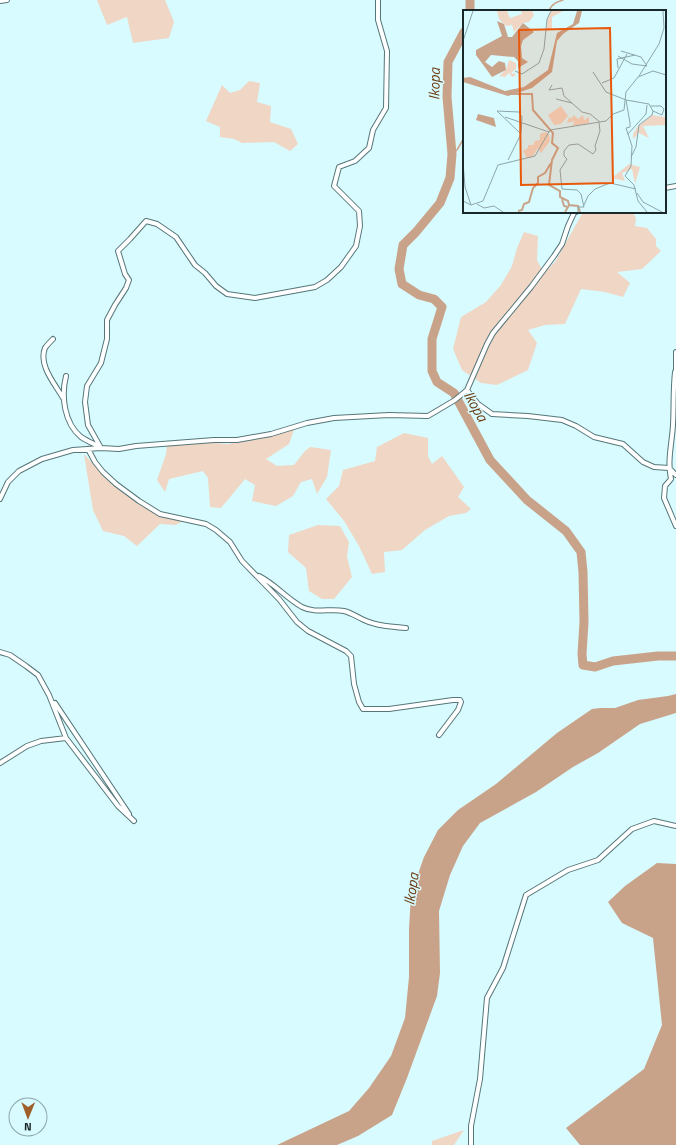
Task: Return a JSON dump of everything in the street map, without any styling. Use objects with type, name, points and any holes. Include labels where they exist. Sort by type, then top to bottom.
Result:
[{"type":"street","points":[[0,1],[7,0]]},
{"type":"street","points":[[101,448],[88,424],[85,402],[87,386],[101,363],[107,340],[107,320],[124,292],[129,280],[125,274],[118,251],[146,221],[157,224],[176,237],[195,265],[206,273],[216,286],[227,294],[255,298],[315,287],[327,280],[341,267],[356,246],[360,226],[359,211],[334,186],[339,167],[355,161],[369,148],[374,130],[386,108],[388,51],[378,20],[378,0]]},
{"type":"street","points":[[666,188],[676,186]]},
{"type":"street","points":[[0,499],[8,482],[19,471],[42,459],[73,450],[101,448],[119,449],[187,442],[237,440],[271,434],[307,423],[334,418],[389,415],[428,416],[455,400],[468,390],[493,333],[532,287],[554,256],[562,244],[574,213]]},
{"type":"street","points":[[53,339],[46,347],[43,354],[43,361],[49,375],[63,398]]},
{"type":"street","points":[[676,352],[672,442],[669,468],[672,479],[665,486],[664,498],[676,526]]},
{"type":"street","points":[[66,376],[63,387],[63,398],[68,419],[81,437],[101,448]]},
{"type":"street","points":[[468,390],[478,404],[492,414],[562,420],[576,426],[594,437],[623,444],[643,462],[654,467],[669,468],[676,475]]},
{"type":"street","points":[[88,449],[94,462],[116,484],[139,501],[160,514],[206,524],[216,530],[230,542],[242,562],[279,599],[297,622],[308,631],[346,651],[351,656],[354,684],[359,702],[363,709],[389,709],[460,700],[461,702],[458,710],[439,735]]},
{"type":"street","points":[[255,575],[269,581],[302,607],[315,612],[343,611],[355,614],[363,620],[379,625],[406,628]]},
{"type":"street","points":[[0,652],[10,655],[38,675],[49,695],[134,821],[118,806],[66,738],[49,695]]},
{"type":"street","points":[[0,763],[27,746],[41,741],[66,738]]},
{"type":"street","points":[[471,1145],[471,1126],[480,1079],[487,998],[503,968],[526,895],[568,870],[598,860],[632,829],[654,821],[676,826]]},
{"type":"shaded area","points":[[97,0],[165,0],[174,22],[169,38],[133,43],[127,17],[107,25]]},
{"type":"shaded area","points":[[249,81],[260,83],[257,102],[271,106],[270,122],[291,129],[298,144],[290,151],[274,142],[242,143],[234,139],[220,137],[220,127],[206,121],[222,85],[230,93],[240,90]]},
{"type":"shaded area","points":[[582,213],[633,213],[636,219],[635,226],[647,228],[656,239],[656,246],[661,251],[642,269],[617,272],[630,283],[623,297],[605,292],[581,289],[565,324],[545,325],[528,330],[537,343],[528,370],[497,385],[481,383],[462,370],[453,349],[461,317],[486,302],[501,285],[512,266],[517,248],[524,232],[538,236],[537,260],[544,273],[555,262]]},
{"type":"shaded area","points":[[295,427],[289,444],[266,459],[277,466],[294,465],[310,447],[331,450],[327,477],[317,494],[312,479],[301,482],[293,496],[276,506],[252,501],[255,485],[245,479],[221,508],[210,507],[208,478],[203,471],[169,479],[165,492],[157,480],[166,454],[167,445],[204,442],[228,444],[259,438]]},
{"type":"shaded area","points":[[404,433],[428,438],[428,456],[432,464],[442,456],[464,487],[458,497],[471,509],[466,513],[449,516],[425,530],[402,550],[384,552],[385,572],[372,574],[359,546],[344,521],[326,499],[339,486],[343,470],[375,461],[377,447]]},
{"type":"shaded area","points":[[84,454],[114,483],[131,495],[153,508],[184,521],[175,525],[160,524],[137,546],[124,536],[103,531],[93,510]]},
{"type":"shaded area","points":[[318,525],[340,526],[349,542],[347,557],[352,577],[334,599],[322,599],[309,591],[306,568],[288,552],[289,535]]},
{"type":"shaded area","points":[[676,694],[676,713],[640,724],[598,753],[573,767],[536,792],[480,823],[463,846],[450,875],[439,911],[440,973],[437,996],[392,1115],[358,1136],[337,1145],[277,1145],[349,1111],[369,1088],[391,1056],[405,1018],[409,977],[411,894],[424,857],[438,830],[458,810],[496,784],[557,733],[592,709],[615,708],[638,700]]},
{"type":"shaded area","points":[[657,863],[676,864],[676,1145],[580,1145],[566,1128],[644,1069],[662,1025],[653,938],[622,923],[608,902],[625,886]]},
{"type":"shaded area","points":[[464,1130],[454,1145],[432,1145],[432,1141]]},
{"type":"waterway","name":"Ikopa","points":[[470,0],[470,10]]},
{"type":"waterway","points":[[550,10],[553,5],[563,0]]},
{"type":"waterway","name":"Ikopa","points":[[463,34],[448,62],[447,97],[452,154],[450,178],[440,203],[403,245],[399,269],[402,284],[419,295],[434,299],[442,307],[432,339],[432,371],[437,382],[454,393],[490,460],[527,500],[566,531],[581,552],[584,622],[582,654],[583,665],[595,667],[613,661],[658,656],[676,656]]},
{"type":"waterway","points":[[452,154],[457,150],[463,140]]}]
